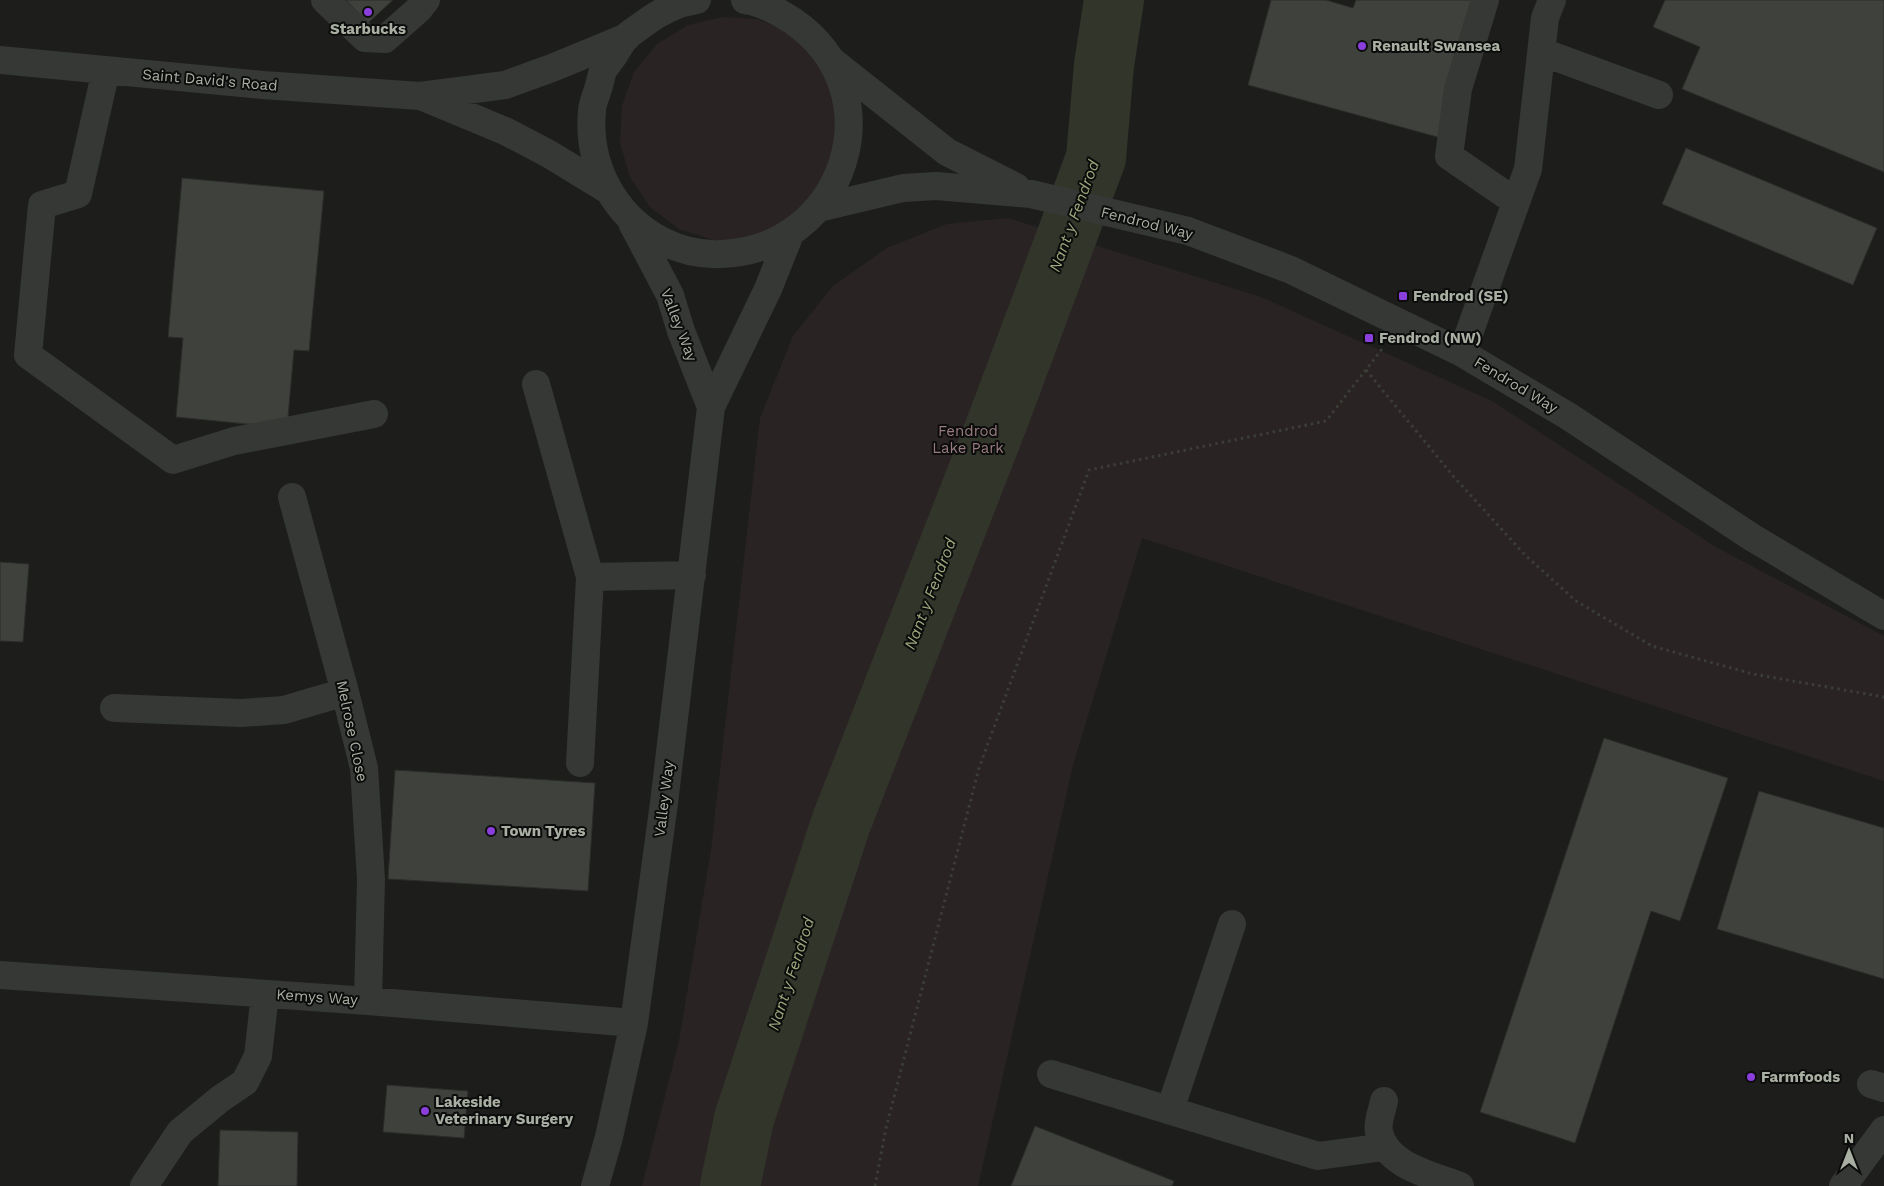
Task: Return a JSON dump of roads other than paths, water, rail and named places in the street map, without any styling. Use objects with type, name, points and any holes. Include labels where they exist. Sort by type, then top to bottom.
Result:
[{"type":"street","points":[[325,0],[365,38],[385,39],[419,9],[426,0]]},
{"type":"street","points":[[697,0],[662,7],[627,37],[604,71],[592,110],[593,152],[608,190],[618,205],[649,234],[671,245],[695,252],[719,254],[744,252],[768,246],[790,234],[806,222],[819,208],[836,182],[846,152],[849,120],[843,89],[831,60],[805,30],[779,12],[745,0]]},
{"type":"street","points":[[800,0],[805,30]]},
{"type":"street","points":[[1485,0],[1458,89],[1449,156],[1516,202]]},
{"type":"street","points":[[1462,353],[1528,169],[1545,18],[1552,0]]},
{"type":"street","name":"Saint David's Road","points":[[0,60],[263,85],[420,96],[505,85],[627,37]]},
{"type":"street","points":[[1542,52],[1659,95]]},
{"type":"street","name":"Fendrod Way","points":[[831,60],[946,152],[1031,194]]},
{"type":"street","points":[[106,70],[78,194],[42,205],[28,355],[173,460],[234,441],[374,414]]},
{"type":"street","name":"Saint David's Road","points":[[420,96],[505,131],[549,154],[608,190]]},
{"type":"street","name":"Fendrod Way","points":[[819,208],[903,188],[936,186],[1031,194],[1126,218],[1188,231],[1291,270],[1462,353],[1568,416],[1753,538],[1884,616]]},
{"type":"street","name":"Valley Way","points":[[630,218],[670,295],[681,331],[711,407]]},
{"type":"street","name":"Valley Way","points":[[595,1186],[609,1137],[634,1023],[664,803],[711,407],[768,288],[790,234]]},
{"type":"street","points":[[536,384],[590,577],[580,763]]},
{"type":"street","name":"Melrose Close","points":[[292,497],[364,768],[371,879],[368,1001]]},
{"type":"street","points":[[590,577],[692,576]]},
{"type":"street","points":[[114,708],[241,713],[284,710],[345,692]]},
{"type":"street","points":[[1170,1110],[1232,924]]},
{"type":"street","name":"Kemys Way","points":[[0,976],[368,1001],[634,1023]]},
{"type":"street","points":[[144,1186],[180,1132],[244,1082],[258,1056],[265,994]]},
{"type":"street","points":[[1051,1074],[1318,1156],[1384,1147]]},
{"type":"street","points":[[1384,1101],[1378,1130],[1384,1147],[1399,1162],[1460,1186]]},
{"type":"street","points":[[1843,1186],[1884,1131]]},
{"type":"waterway","name":"Nant y Fendrod","points":[[730,1186],[744,1119],[841,823],[997,423],[1096,158],[1104,65],[1114,0]]},
{"type":"place","name":"Starbucks","points":[[368,12]]},
{"type":"place","name":"Renault Swansea","points":[[1362,46]]},
{"type":"place","name":"Fendrod (SE)","points":[[1403,296]]},
{"type":"place","name":"Fendrod (NW)","points":[[1369,338]]},
{"type":"place","name":"Town Tyres","points":[[491,831]]},
{"type":"place","name":"Farmfoods","points":[[1751,1077]]},
{"type":"place","name":"Lakeside Veterinary Surgery","points":[[425,1111]]},
{"type":"park label","name":"Fendrod Lake Park","points":[[968,440]]}]
